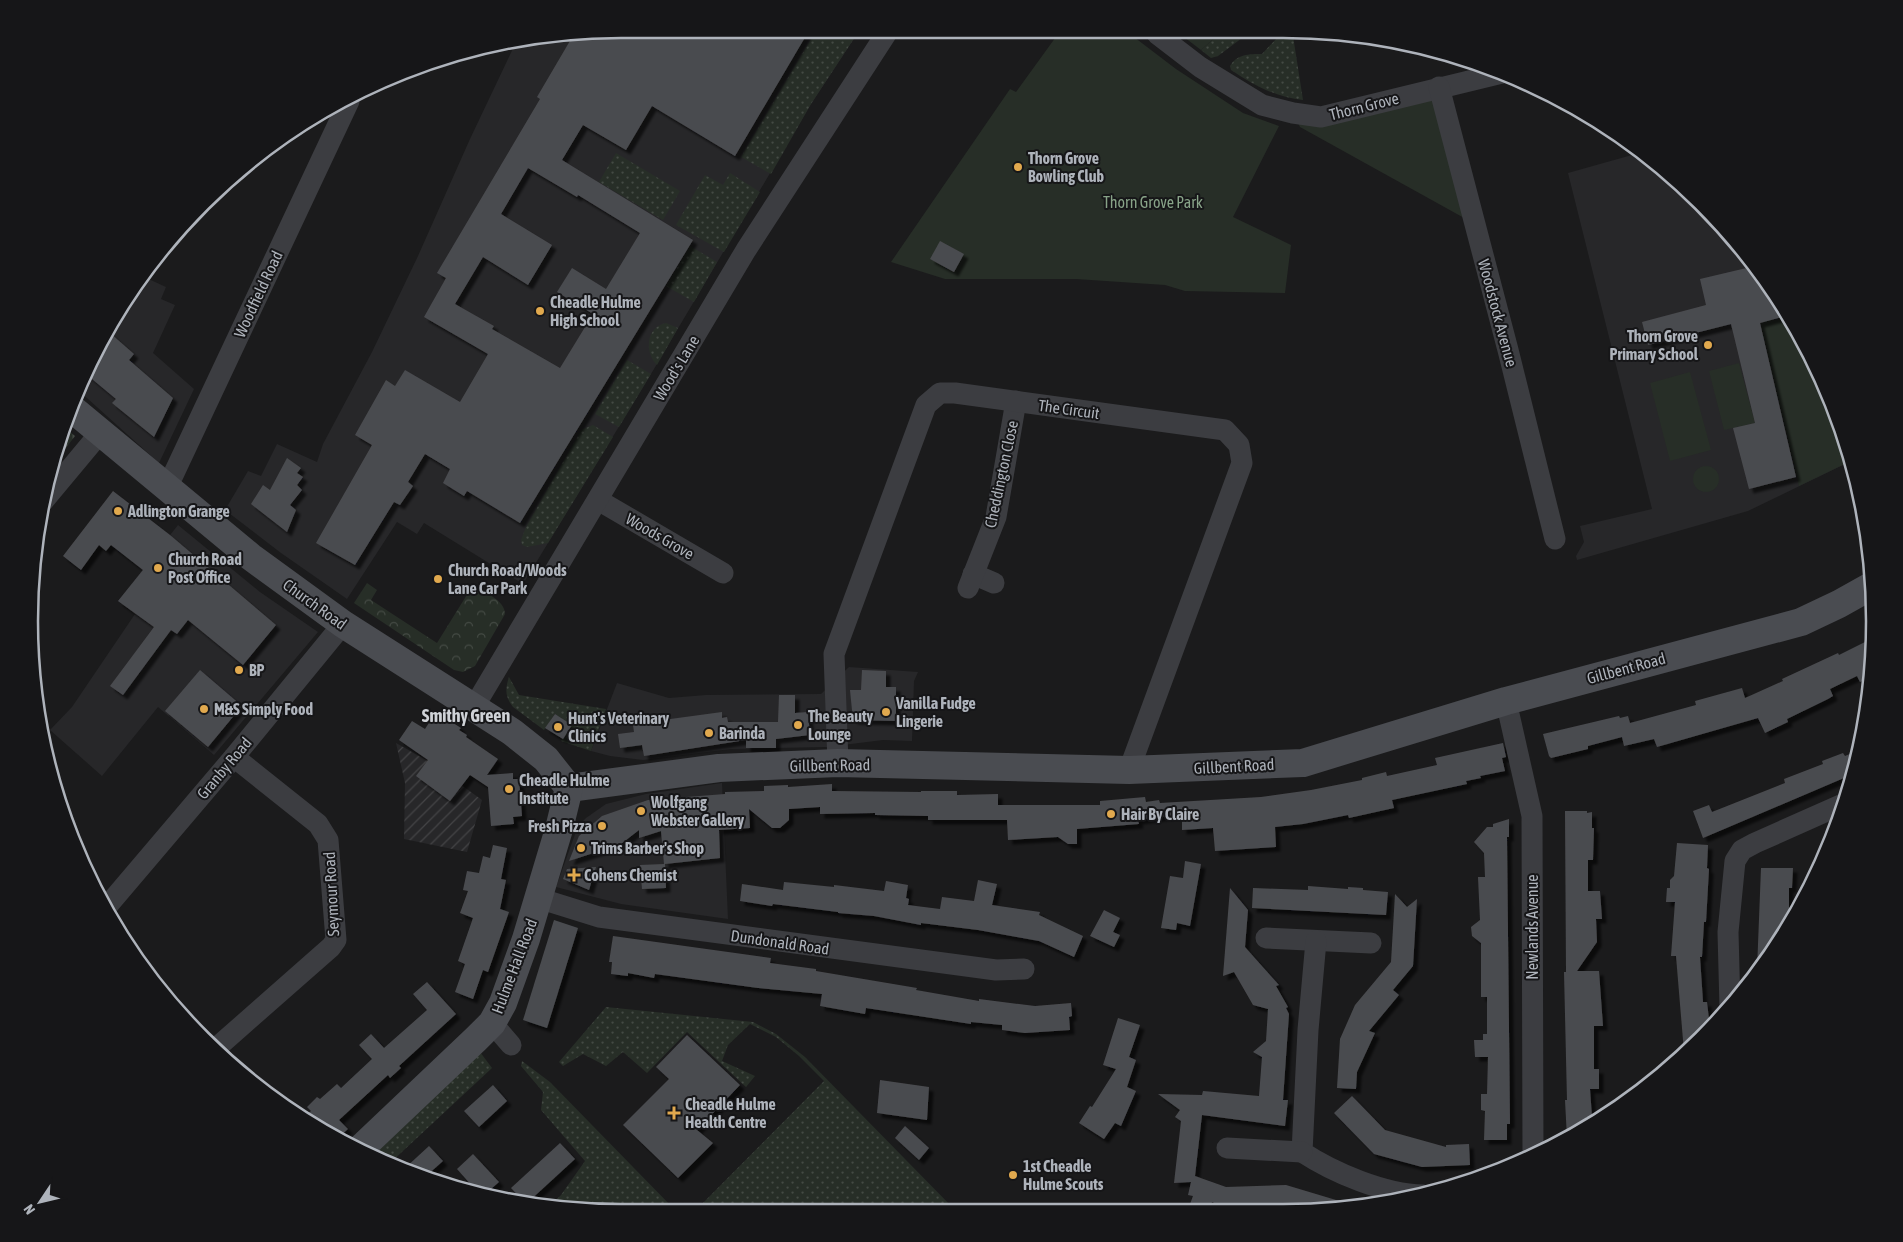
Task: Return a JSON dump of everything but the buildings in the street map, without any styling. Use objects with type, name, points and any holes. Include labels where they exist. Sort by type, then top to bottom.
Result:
[{"type":"street","name":"Wood's Lane","points":[[474,707],[746,250],[883,38]]},
{"type":"street","name":"Thorn Grove","points":[[1162,38],[1200,66],[1262,105],[1293,114],[1322,117],[1489,76]]},
{"type":"street","name":"Woodstock Avenue","points":[[1439,87],[1555,539]]},
{"type":"street","name":"Woodfield Road","points":[[167,488],[346,107]]},
{"type":"street","name":"The Circuit","points":[[838,763],[834,654],[926,405],[940,393],[955,393],[1225,430],[1239,445],[1242,463],[1129,770]]},
{"type":"street","name":"Cheddington Close","points":[[994,583],[971,581],[996,517],[1016,401]]},
{"type":"street","name":"Church Road","points":[[76,413],[251,557],[343,624],[512,732],[546,760],[569,788]]},
{"type":"street","points":[[53,489],[100,432]]},
{"type":"street","name":"Woods Grove","points":[[598,500],[723,573]]},
{"type":"street","name":"Gillbent Road","points":[[569,788],[719,768],[838,763],[1129,770],[1303,763],[1506,701],[1801,622],[1864,590]]},
{"type":"street","name":"Granby Road","points":[[110,902],[234,757],[343,624]]},
{"type":"street","name":"Newlands Avenue","points":[[1506,701],[1532,816],[1533,1147]]},
{"type":"street","name":"Seymour Road","points":[[220,1045],[331,947],[336,940],[328,840],[318,824],[234,757]]},
{"type":"street","name":"Hulme Hall Road","points":[[365,1145],[492,1023],[502,1003],[526,939],[559,829],[569,788]]},
{"type":"street","points":[[1730,995],[1728,932],[1734,861],[1742,850],[1755,843],[1836,807]]},
{"type":"street","name":"Dundonald Road","points":[[538,898],[599,917],[665,927],[987,969],[1024,969]]},
{"type":"street","points":[[1266,938],[1371,943]]},
{"type":"street","points":[[1302,1152],[1308,1030],[1316,941]]},
{"type":"street","points":[[492,1023],[511,1045]]},
{"type":"street","points":[[1227,1148],[1302,1152],[1320,1164],[1358,1180],[1401,1192]]},
{"type":"shaded area","name":"Cheadle Hulme High School","points":[[854,38],[811,104],[651,374],[523,584],[424,523],[417,534],[397,522],[347,599],[281,553],[225,510],[248,471],[261,476],[277,444],[317,462],[323,444],[372,352],[418,256],[513,48],[545,42],[583,39]]},
{"type":"shaded area","name":"Thorn Grove Primary School","points":[[1633,155],[1667,182],[1695,208],[1745,266],[1787,329],[1821,398],[1835,433],[1844,464],[1748,511],[1577,560],[1576,556],[1584,542],[1580,526],[1652,509],[1568,173]]},
{"type":"shaded area","points":[[149,279],[166,287],[161,299],[175,305],[153,353],[194,389],[159,463],[83,395],[116,329]]},
{"type":"shaded area","points":[[178,525],[260,592],[318,632],[214,755],[158,707],[102,776],[50,730],[72,707],[135,614],[118,601]]},
{"type":"shaded area","points":[[849,667],[918,672],[914,681],[912,741],[883,740],[827,747],[731,749],[643,760],[610,756],[591,751],[617,683],[669,698],[706,695],[821,694]]},
{"type":"shaded area","points":[[396,743],[428,761],[482,800],[467,852],[404,839],[405,783]]},
{"type":"shaded area","points":[[722,783],[728,919],[621,904],[556,887],[578,826],[606,804],[646,794]]},
{"type":"green space","points":[[812,38],[854,38],[811,104],[771,174],[741,157]]},
{"type":"green space","name":"Thorn Grove Park","points":[[1055,38],[1135,38],[1176,69],[1243,113],[1279,126],[1233,217],[1291,245],[1285,293],[1185,291],[1165,285],[1076,279],[945,279],[891,262],[1010,89],[1016,92]]},
{"type":"green space","points":[[1185,38],[1214,38],[1201,50]]},
{"type":"green space","points":[[1214,38],[1242,38],[1218,56],[1211,58],[1201,50]]},
{"type":"green space","points":[[1277,38],[1293,38],[1303,100],[1293,99],[1265,90],[1231,70],[1230,66],[1236,59],[1248,55],[1262,54]]},
{"type":"green space","points":[[1439,87],[1475,224],[1300,127],[1293,113]]},
{"type":"green space","points":[[616,153],[680,191],[663,220],[599,182]]},
{"type":"green space","points":[[730,173],[760,192],[724,252],[676,225],[705,175],[723,185]]},
{"type":"green space","points":[[690,246],[717,262],[694,302],[666,286]]},
{"type":"green space","points":[[1780,318],[1787,329],[1821,398],[1835,433],[1844,464],[1799,486],[1760,323]]},
{"type":"green space","points":[[666,323],[678,328],[657,365],[650,354],[649,341],[654,329]]},
{"type":"green space","points":[[627,360],[651,374],[619,427],[595,414]]},
{"type":"green space","points":[[1739,363],[1755,423],[1724,430],[1709,371]]},
{"type":"green space","points":[[1690,372],[1711,450],[1670,461],[1650,383]]},
{"type":"green space","points":[[593,425],[613,437],[548,543],[527,547],[522,545],[521,540],[526,527],[581,430]]},
{"type":"green space","points":[[69,431],[75,436],[62,453]]},
{"type":"green space","points":[[1706,466],[1715,470],[1719,479],[1715,488],[1706,492],[1697,488],[1693,479],[1697,470]]},
{"type":"green space","points":[[367,583],[377,590],[371,600],[437,643],[473,585],[498,601],[502,605],[505,614],[475,666],[463,672],[454,670],[354,603]]},
{"type":"green space","points":[[509,677],[519,695],[606,709],[591,751],[561,741],[571,725],[555,714],[544,730],[513,707],[506,693]]},
{"type":"green space","points":[[606,1007],[753,1022],[776,1034],[805,1057],[949,1204],[702,1204],[824,1081],[799,1056],[776,1037],[750,1024],[728,1045],[722,1061],[755,1076],[746,1087],[687,1032],[647,1073],[623,1052],[606,1066],[583,1054],[563,1066],[559,1062]]},
{"type":"green space","points":[[480,1052],[492,1068],[395,1159],[376,1150]]},
{"type":"green space","points":[[522,1061],[550,1082],[669,1204],[555,1201],[585,1161],[541,1110],[543,1092],[521,1066]]},
{"type":"place","name":"Thorn Grove Bowling Club","points":[[1018,167]]},
{"type":"place","name":"Cheadle Hulme High School","points":[[540,311]]},
{"type":"place","name":"Thorn Grove Primary School","points":[[1708,345]]},
{"type":"place","name":"Adlington Grange","points":[[118,511]]},
{"type":"place","name":"Church Road Post Office","points":[[158,568]]},
{"type":"place","name":"Church Road/Woods Lane Car Park","points":[[438,579]]},
{"type":"place","name":"BP","points":[[239,670]]},
{"type":"place","name":"M&S Simply Food","points":[[204,709]]},
{"type":"place","name":"Vanilla Fudge Lingerie","points":[[886,712]]},
{"type":"place","name":"The Beauty Lounge","points":[[798,725]]},
{"type":"place","name":"Hunt's Veterinary Clinics","points":[[558,727]]},
{"type":"place","name":"Barinda","points":[[709,733]]},
{"type":"place","name":"Cheadle Hulme Institute","points":[[509,789]]},
{"type":"place","name":"Wolfgang Webster Gallery","points":[[641,811]]},
{"type":"place","name":"Hair By Claire","points":[[1111,814]]},
{"type":"place","name":"Fresh Pizza","points":[[602,826]]},
{"type":"place","name":"Trims Barber's Shop","points":[[581,848]]},
{"type":"place","name":"Cohens Chemist","points":[[574,875]]},
{"type":"place","name":"Cheadle Hulme Health Centre","points":[[674,1113]]},
{"type":"place","name":"1st Cheadle Hulme Scouts","points":[[1013,1175]]},
{"type":"district","name":"Smithy Green","points":[[466,716]]}]
